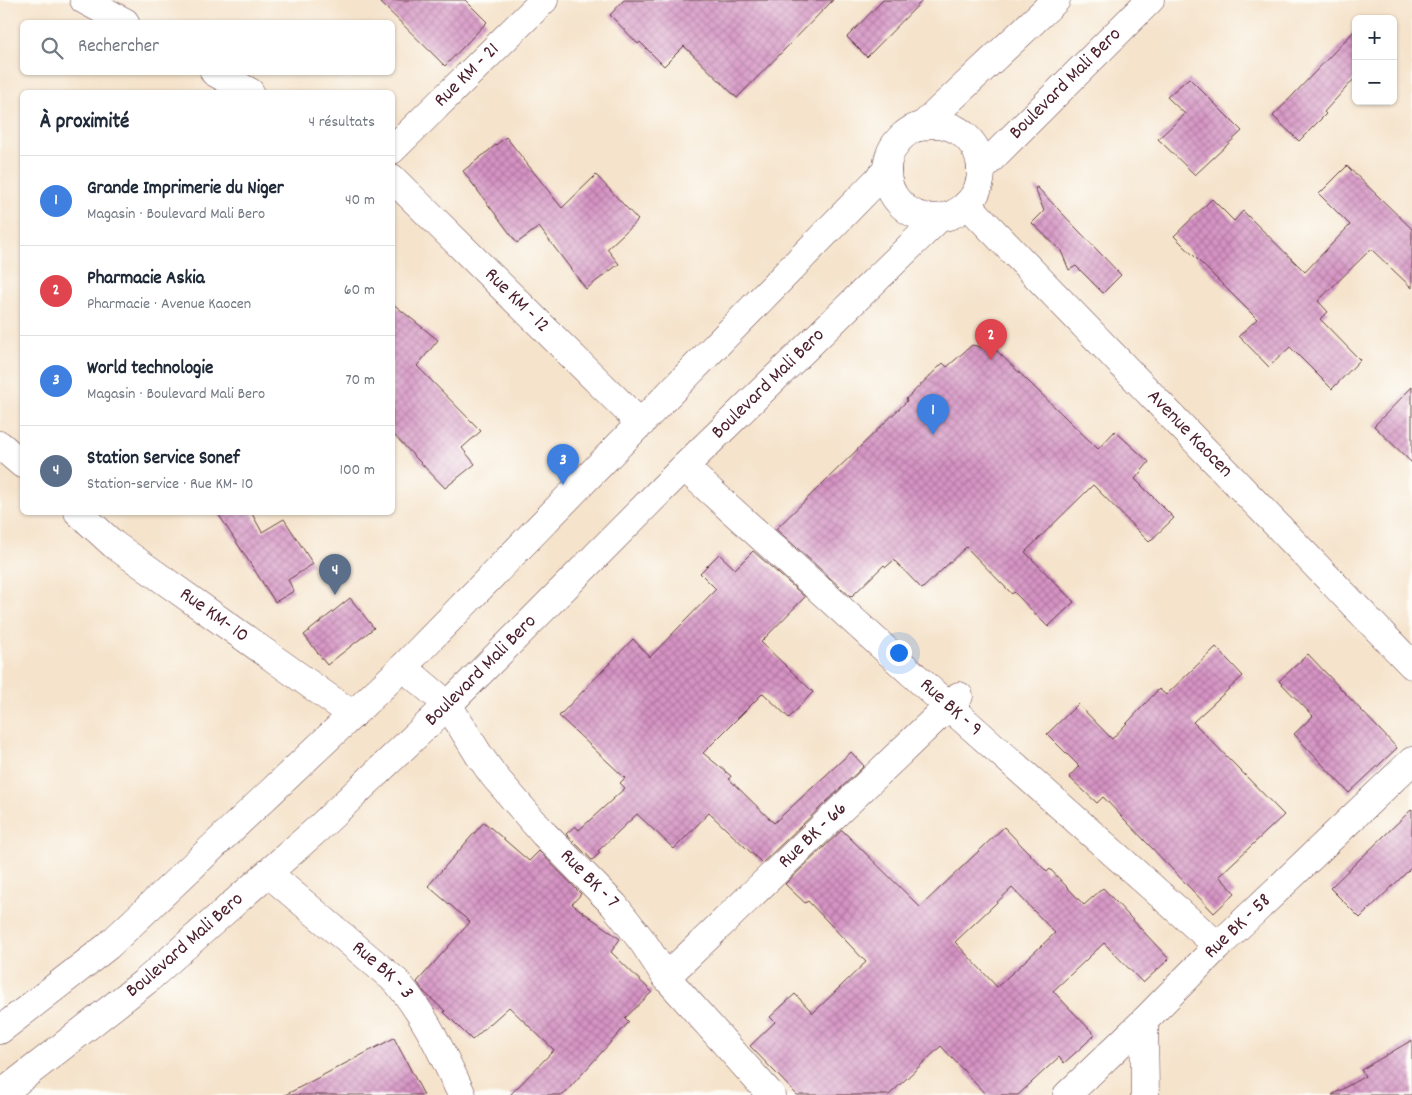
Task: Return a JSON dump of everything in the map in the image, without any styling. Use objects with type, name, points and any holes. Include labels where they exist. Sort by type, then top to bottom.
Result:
[{"type":"street","points":[[84,0],[121,20]]},
{"type":"street","name":"Rue KM - 21","points":[[395,147],[544,0]]},
{"type":"street","points":[[921,127],[1056,0]]},
{"type":"street","name":"Boulevard Mali Bero","points":[[981,169],[1150,0]]},
{"type":"street","points":[[219,75],[246,90]]},
{"type":"street","points":[[935,124],[946,126],[962,134],[977,154],[981,169],[976,192],[967,204],[956,212],[938,218],[922,217],[913,214],[898,202],[889,186],[887,170],[890,156],[900,138],[921,127],[935,124]]},
{"type":"street","points":[[0,1030],[108,946],[403,667],[887,170]]},
{"type":"street","name":"Rue KM - 12","points":[[395,181],[641,424]]},
{"type":"street","name":"Avenue Kaocen","points":[[967,204],[1412,665]]},
{"type":"street","name":"Boulevard Mali Bero","points":[[8,1092],[146,981],[269,874],[322,825],[448,705],[684,467],[938,218]]},
{"type":"street","points":[[0,445],[20,462]]},
{"type":"street","name":"Rue BK - 9","points":[[684,467],[954,701],[1218,946]]},
{"type":"street","name":"Rue KM- 10","points":[[81,515],[113,544],[353,715]]},
{"type":"street","name":"Rue BK - 7","points":[[403,667],[448,705],[494,776],[544,834],[614,905],[639,936],[666,977],[771,1095]]},
{"type":"street","name":"Rue BK - 66","points":[[666,977],[954,701]]},
{"type":"street","name":"Rue BK - 58","points":[[1067,1095],[1218,946],[1412,761]]},
{"type":"street","name":"Rue BK - 3","points":[[269,874],[397,982],[427,1022],[462,1095]]},
{"type":"street","points":[[1144,1021],[1145,1095]]},
{"type":"building","points":[[378,0],[465,0],[487,22],[445,66]]},
{"type":"building","points":[[624,0],[833,0],[737,98],[684,46],[664,66],[640,42],[638,44],[610,15]]},
{"type":"building","points":[[883,0],[923,0],[867,57],[847,37]]},
{"type":"building","points":[[1352,33],[1352,81],[1324,112],[1326,114],[1299,141],[1273,116]]},
{"type":"building","points":[[1189,78],[1242,131],[1195,175],[1158,139],[1185,114],[1167,97]]},
{"type":"building","points":[[506,137],[562,208],[596,175],[638,220],[607,249],[619,264],[586,289],[539,227],[517,243],[463,171]]},
{"type":"building","points":[[1347,166],[1412,229],[1412,288],[1371,249],[1318,301],[1328,312],[1320,319],[1360,360],[1332,389],[1290,347],[1269,367],[1239,336],[1257,319],[1174,236],[1212,199],[1234,221],[1243,211],[1305,272],[1350,225],[1319,194]]},
{"type":"building","points":[[1037,187],[1121,275],[1103,293],[1076,266],[1069,270],[1061,251],[1032,223],[1044,211],[1035,188]]},
{"type":"building","points":[[395,305],[438,340],[417,366],[481,431],[462,448],[475,464],[445,488],[395,436]]},
{"type":"building","points":[[972,345],[996,350],[1098,449],[1115,431],[1149,462],[1135,479],[1174,518],[1149,542],[1093,485],[1025,552],[1074,602],[1048,627],[1014,592],[1012,594],[966,547],[922,589],[894,560],[886,567],[884,565],[851,597],[776,529],[907,401],[906,399],[943,363],[947,367]]},
{"type":"building","points":[[1412,387],[1412,463],[1374,426]]},
{"type":"building","points":[[219,515],[253,515],[262,532],[284,519],[313,564],[288,580],[294,591],[275,602]]},
{"type":"building","points":[[753,551],[805,597],[761,642],[813,692],[789,718],[763,693],[703,753],[731,776],[729,779],[774,823],[851,752],[864,766],[762,863],[709,813],[674,849],[637,814],[598,851],[600,853],[592,860],[566,834],[575,826],[579,830],[625,788],[620,783],[625,778],[559,716],[633,639],[650,657],[716,589],[700,573],[719,554],[735,569]]},
{"type":"building","points":[[350,598],[374,628],[327,665],[304,635]]},
{"type":"building","points":[[1216,647],[1243,676],[1193,722],[1284,815],[1219,876],[1235,893],[1214,913],[1103,797],[1097,803],[1069,777],[1079,766],[1047,734],[1078,704],[1112,739],[1159,689],[1166,695]]},
{"type":"building","points":[[1308,654],[1397,748],[1349,793],[1294,734],[1313,716],[1279,681]]},
{"type":"building","points":[[1412,809],[1412,867],[1360,918],[1330,888]]},
{"type":"building","points":[[484,822],[529,861],[539,851],[581,894],[572,904],[620,939],[611,952],[652,992],[625,1018],[629,1022],[563,1095],[510,1095],[554,1050],[509,1007],[472,1040],[424,992],[417,982],[470,922],[428,886]]},
{"type":"building","points":[[1004,827],[1047,872],[1050,869],[1084,905],[1103,888],[1169,959],[1143,983],[1104,943],[1053,991],[1095,1035],[1064,1063],[1059,1057],[1018,1095],[986,1095],[941,1046],[889,1095],[797,1095],[750,1046],[775,1022],[770,1017],[795,994],[813,1013],[866,962],[808,901],[805,903],[785,884],[842,830],[920,907]],"holes":[[[1012,888],[1055,933],[997,987],[955,942]]]},
{"type":"building","points":[[394,1038],[424,1095],[285,1095]]},
{"type":"building","points":[[1412,1040],[1412,1095],[1332,1095],[1365,1076],[1361,1070]]},
{"type":"place","name":"Pharmacie Askia","points":[[991,360]]},
{"type":"place","name":"Grande Imprimerie du Niger","points":[[933,435]]},
{"type":"place","name":"World technologie","points":[[563,485]]},
{"type":"place","name":"Station Service Sonef","points":[[335,595]]}]
